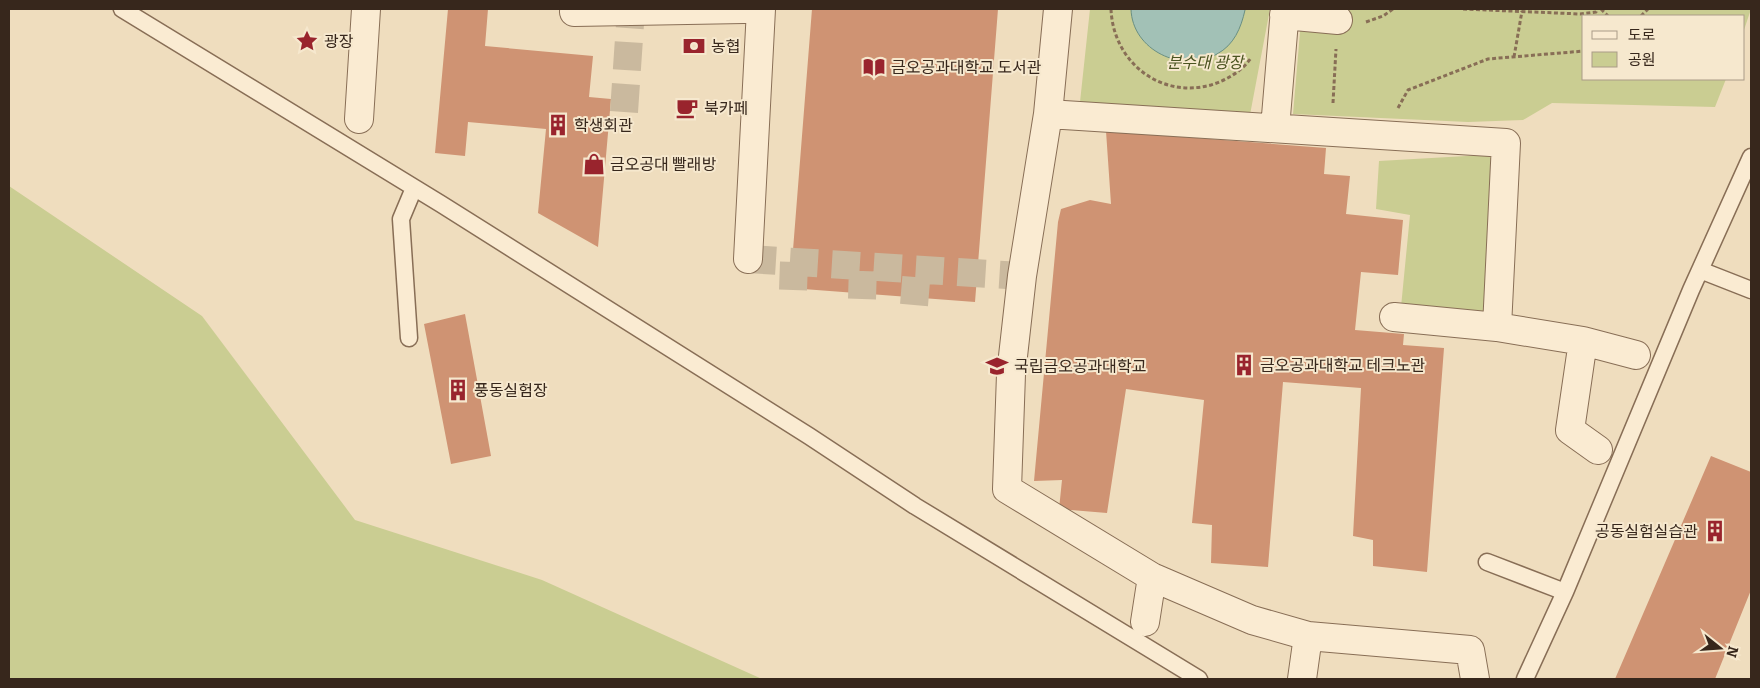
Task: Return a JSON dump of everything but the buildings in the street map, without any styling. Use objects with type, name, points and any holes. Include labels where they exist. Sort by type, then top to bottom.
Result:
[{"type":"street","points":[[359,119],[366,9]]},
{"type":"street","points":[[575,9],[574,12],[744,9]]},
{"type":"street","points":[[748,259],[762,9]]},
{"type":"street","points":[[1058,9],[1048,114],[1021,286],[1012,374],[1007,489],[1152,577],[1252,620],[1308,636],[1470,650],[1475,679]]},
{"type":"street","points":[[1275,128],[1284,12],[1338,20]]},
{"type":"street","points":[[1048,114],[1506,143],[1497,327]]},
{"type":"street","points":[[1394,318],[1497,327],[1583,341],[1636,355]]},
{"type":"street","points":[[1583,341],[1570,430],[1598,450]]},
{"type":"street","points":[[1146,622],[1152,577]]},
{"type":"street","points":[[1302,679],[1308,636]]},
{"type":"lane","points":[[122,9],[414,188],[809,436],[915,506],[1199,679]]},
{"type":"lane","points":[[1525,679],[1566,592],[1691,290],[1751,157]]},
{"type":"lane","points":[[409,338],[401,219],[414,188]]},
{"type":"lane","points":[[1700,270],[1751,290]]},
{"type":"lane","points":[[1487,562],[1566,592]]},
{"type":"path","points":[[1110,9],[1116,38],[1124,54],[1150,78],[1167,84],[1184,88],[1202,87],[1219,82],[1235,74],[1253,55]]},
{"type":"path","points":[[1463,9],[1580,14],[1596,12],[1599,9]]},
{"type":"path","points":[[1514,57],[1522,12]]},
{"type":"path","points":[[1331,131],[1338,20]]},
{"type":"path","points":[[1383,135],[1408,90],[1488,59],[1582,51]]},
{"type":"green space","name":"분수대 광장","points":[[1090,9],[1270,9],[1249,120],[1080,102]]},
{"type":"green space","points":[[1302,9],[1751,9],[1745,27],[1745,15],[1582,15],[1582,80],[1726,80],[1715,107],[1552,103],[1523,120],[1468,122],[1293,114]]},
{"type":"green space","points":[[1501,154],[1492,317],[1401,307],[1410,215],[1376,209],[1379,161]]},
{"type":"green space","points":[[9,186],[202,316],[355,520],[542,580],[762,679],[9,679]]},
{"type":"water","points":[[1131,9],[1245,10],[1239,29],[1228,46],[1217,54],[1189,61],[1175,59],[1149,47],[1140,36],[1134,24]]},
{"type":"tunnel","points":[[624,112],[631,9]]},
{"type":"tunnel","points":[[748,259],[1022,276]]},
{"type":"tunnel","points":[[793,290],[794,262]]},
{"type":"tunnel","points":[[862,299],[863,266]]},
{"type":"tunnel","points":[[914,305],[917,269]]},
{"type":"place","name":"광장","points":[[307,41]]},
{"type":"place","name":"농협","points":[[694,46]]},
{"type":"place","name":"금오공과대학교 도서관","points":[[874,67]]},
{"type":"place","name":"북카페","points":[[687,108]]},
{"type":"place","name":"학생회관","points":[[558,125]]},
{"type":"place","name":"금오공대 빨래방","points":[[594,164]]},
{"type":"place","name":"금오공과대학교 테크노관","points":[[1244,365]]},
{"type":"place","name":"국립금오공과대학교","points":[[997,366]]},
{"type":"place","name":"풍동실험장","points":[[458,390]]},
{"type":"place","name":"공동실험실습관","points":[[1715,531]]}]
